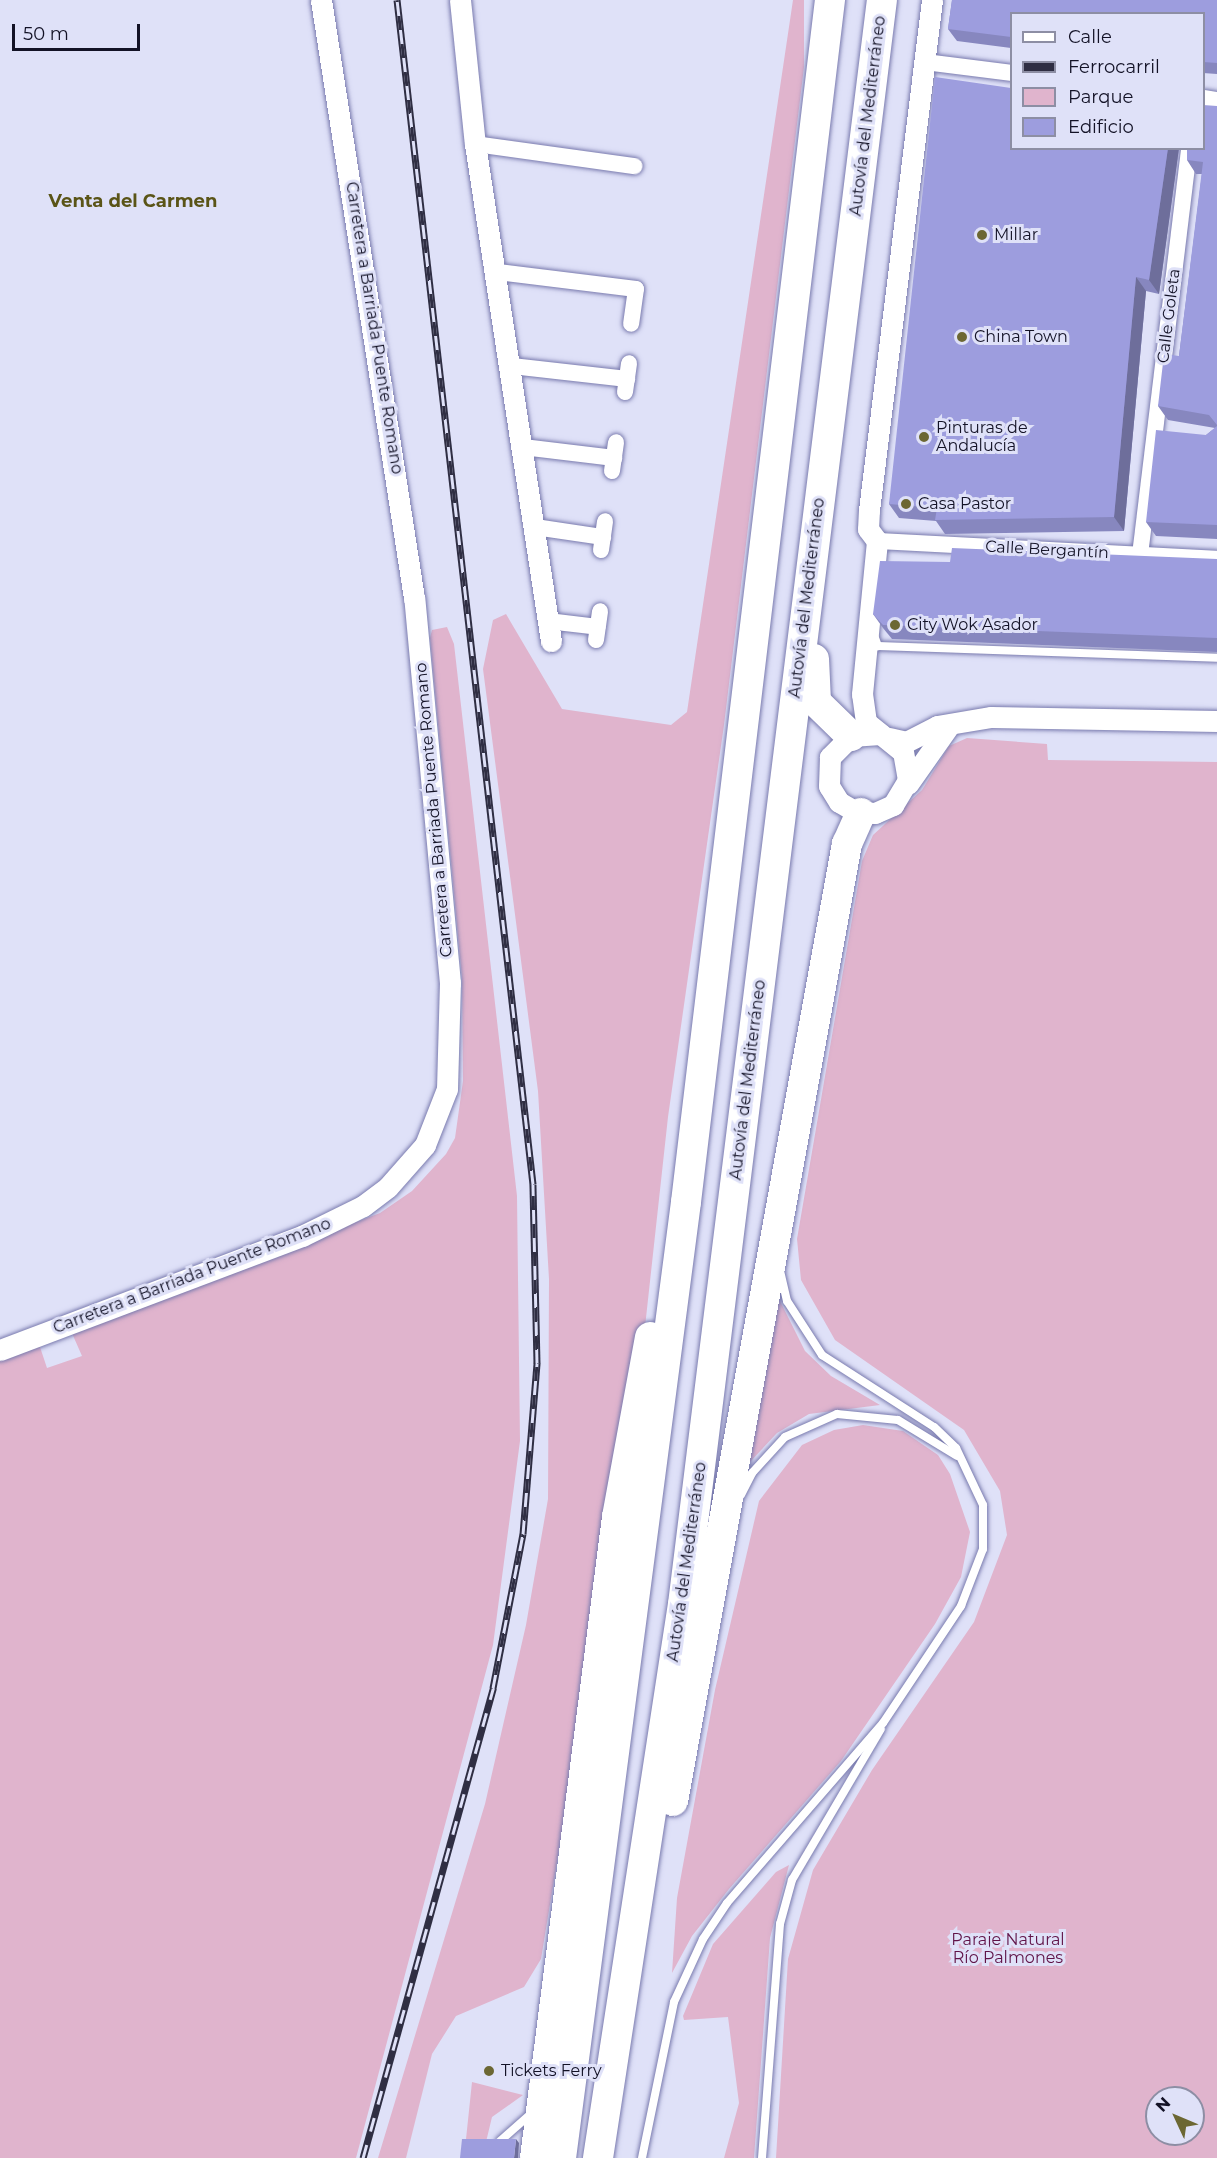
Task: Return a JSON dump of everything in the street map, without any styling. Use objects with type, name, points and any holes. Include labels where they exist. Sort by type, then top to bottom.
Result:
[{"type":"highway","points":[[561,2158],[686,1202],[830,0]]},
{"type":"highway","name":"Autovía del Mediterráneo","points":[[598,2158],[683,1604],[882,0]]},
{"type":"highway","points":[[814,545],[826,566],[811,681],[825,715],[873,736]]},
{"type":"highway","points":[[608,2158],[776,1226],[785,1200],[847,844],[861,813]]},
{"type":"highway","points":[[535,2158],[617,1517],[667,1240],[686,1202]]},
{"type":"street","name":"Carretera a Barriada Puente Romano","points":[[0,1350],[282,1244],[363,1206],[388,1187],[425,1144],[447,1089],[450,983],[414,598],[321,0]]},
{"type":"street","points":[[460,0],[475,144],[498,272],[550,631],[598,626]]},
{"type":"street","points":[[905,790],[907,761],[873,736],[866,722],[862,694],[877,541],[868,520],[932,0]]},
{"type":"street","points":[[925,62],[1010,73]]},
{"type":"street","points":[[475,144],[634,166]]},
{"type":"street","name":"Calle Goleta","points":[[1140,555],[1189,150]]},
{"type":"street","points":[[498,272],[636,289],[631,324]]},
{"type":"street","points":[[512,366],[627,378]]},
{"type":"street","points":[[1156,432],[1176,435]]},
{"type":"street","points":[[523,447],[614,457]]},
{"type":"street","points":[[535,527],[603,536]]},
{"type":"street","name":"Calle Bergantín","points":[[877,541],[1217,559]]},
{"type":"street","points":[[948,727],[905,790],[885,810],[861,813],[839,802],[827,776],[835,748],[873,736],[906,742],[937,726],[948,727],[991,717],[1217,721]]},
{"type":"lane","points":[[868,617],[878,646],[1217,658]]},
{"type":"lane","points":[[762,2158],[780,1924],[792,1880],[883,1723],[961,1606],[979,1568],[983,1505],[957,1456],[934,1427],[839,1371],[804,1332],[787,1301],[780,1272],[785,1200]]},
{"type":"lane","points":[[707,1614],[738,1500],[752,1473],[785,1437],[837,1414],[882,1416],[913,1426],[957,1456]]},
{"type":"lane","points":[[642,2158],[671,2012],[703,1939],[727,1903],[883,1723]]},
{"type":"lane","points":[[500,2141],[540,2106]]},
{"type":"green space","points":[[793,0],[804,0],[804,67],[724,725],[668,1117],[645,1327],[541,1959],[524,1987],[456,2016],[432,2054],[406,2158],[378,2158],[485,1804],[526,1625],[548,1499],[549,1279],[538,1091],[483,669],[493,620],[506,614],[562,709],[671,725],[687,712]]},
{"type":"green space","points":[[447,627],[454,644],[517,1196],[520,1441],[493,1645],[356,2158],[0,2158],[0,1359],[39,1344],[47,1368],[82,1356],[71,1331],[380,1213],[412,1191],[446,1154],[455,1138],[463,1081],[462,978],[430,638],[432,630]]},
{"type":"green space","name":"Paraje Natural Río Palmones","points":[[967,738],[1047,744],[1048,760],[1217,762],[1217,2158],[776,2158],[788,1959],[813,1870],[872,1770],[974,1622],[1007,1535],[1000,1491],[964,1430],[835,1340],[801,1280],[797,1239],[862,861],[873,835],[922,790],[949,746]]},
{"type":"green space","points":[[775,1291],[805,1351],[831,1376],[880,1405],[809,1414],[777,1433],[749,1463]]},
{"type":"green space","points":[[863,1425],[903,1431],[938,1455],[950,1474],[970,1532],[961,1577],[935,1624],[841,1761],[729,1889],[692,1936],[672,1973],[677,1898],[715,1690],[759,1501],[802,1445],[834,1430]]},
{"type":"green space","points":[[789,1865],[770,1938],[754,2158],[724,2158],[739,2103],[728,2017],[684,2020],[683,2016],[713,1944],[776,1872]]},
{"type":"green space","points":[[472,2082],[523,2095],[492,2117],[486,2142],[466,2139]]},
{"type":"building","points":[[952,0],[1217,0],[1217,63],[1205,62],[1205,12],[1010,12],[1010,37],[948,29]]},
{"type":"building","points":[[935,77],[1010,88],[1010,150],[1168,150],[1149,280],[1136,277],[1114,517],[935,520],[937,508],[889,504]]},
{"type":"building","points":[[1205,105],[1217,106],[1217,425],[1209,415],[1158,406],[1164,354],[1179,356],[1203,162],[1187,160],[1187,150],[1205,150]]},
{"type":"building","points":[[1217,426],[1217,525],[1146,522],[1156,430],[1206,435]]},
{"type":"building","points":[[952,548],[1217,559],[1217,638],[883,625],[873,614],[880,561],[950,562]]},
{"type":"building","points":[[462,2139],[516,2139],[514,2158],[460,2158]]},
{"type":"railway","points":[[363,2158],[493,1688],[523,1534],[537,1363],[533,1184],[397,0]]},
{"type":"place","name":"Millar","points":[[982,235]]},
{"type":"place","name":"China Town","points":[[962,337]]},
{"type":"place","name":"Pinturas de Andalucía","points":[[924,437]]},
{"type":"place","name":"Casa Pastor","points":[[906,504]]},
{"type":"place","name":"City Wok Asador","points":[[895,625]]},
{"type":"place","name":"Tickets Ferry","points":[[489,2071]]},
{"type":"district","name":"Venta del Carmen","points":[[133,201]]}]
